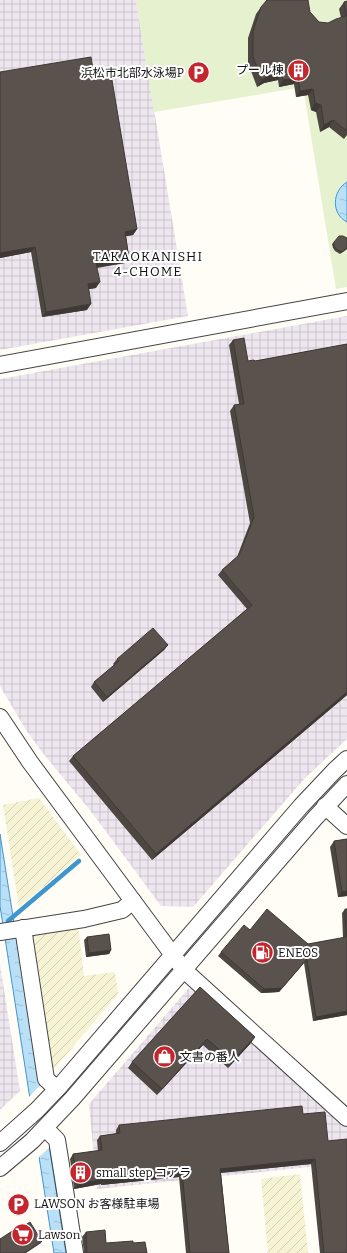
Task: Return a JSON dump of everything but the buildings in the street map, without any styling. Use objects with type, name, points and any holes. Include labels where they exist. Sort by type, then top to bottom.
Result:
[{"type":"street","points":[[0,365],[347,301]]},
{"type":"street","points":[[0,717],[30,762],[184,970],[347,1118]]},
{"type":"street","points":[[0,1143],[51,1095],[305,801],[347,759]]},
{"type":"street","points":[[0,1168],[49,1128],[325,806],[347,784]]},
{"type":"street","points":[[325,806],[347,826]]},
{"type":"street","points":[[0,932],[84,919],[122,910],[133,901]]},
{"type":"street","points":[[22,928],[46,1079],[51,1095]]},
{"type":"street","points":[[49,1128],[57,1140],[75,1253]]},
{"type":"shaded area","points":[[0,0],[136,0],[188,316],[0,350]]},
{"type":"shaded area","points":[[347,316],[347,739],[306,777],[193,907],[161,906],[93,814],[42,752],[26,730],[0,686],[0,379]]},
{"type":"shaded area","points":[[39,798],[81,855],[19,907],[3,805]]},
{"type":"shaded area","points":[[78,926],[84,976],[115,972],[118,994],[54,1069],[48,1067],[27,933]]},
{"type":"shaded area","points":[[0,964],[20,1091],[0,1110]]},
{"type":"shaded area","points":[[194,988],[347,1127],[347,1163],[97,1189],[89,1104],[188,989]]},
{"type":"shaded area","points":[[300,1174],[308,1253],[268,1253],[261,1179]]},
{"type":"green space","points":[[136,0],[347,0],[347,287],[336,289],[303,87],[154,112]]},
{"type":"water","points":[[347,182],[347,222],[338,214],[335,202],[338,191]]},
{"type":"water","points":[[0,834],[66,1253],[54,1253],[0,906]]},
{"type":"pier","points":[[41,1084],[51,1146],[37,1159],[28,1098]]},
{"type":"waterway","points":[[8,921],[79,861]]},
{"type":"place","name":"プール棟","points":[[299,70]]},
{"type":"place","name":"浜松市北部水泳場P","points":[[199,73]]},
{"type":"place","name":"ENEOS","points":[[263,953]]},
{"type":"place","name":"文書の番人","points":[[165,1057]]},
{"type":"place","name":"small step コアラ","points":[[81,1173]]},
{"type":"place","name":"LAWSON お客様駐車場","points":[[18,1204]]},
{"type":"place","name":"Lawson","points":[[22,1235]]},
{"type":"district","name":"TAKAOKANISHI 4-CHOME","points":[[148,264]]}]
